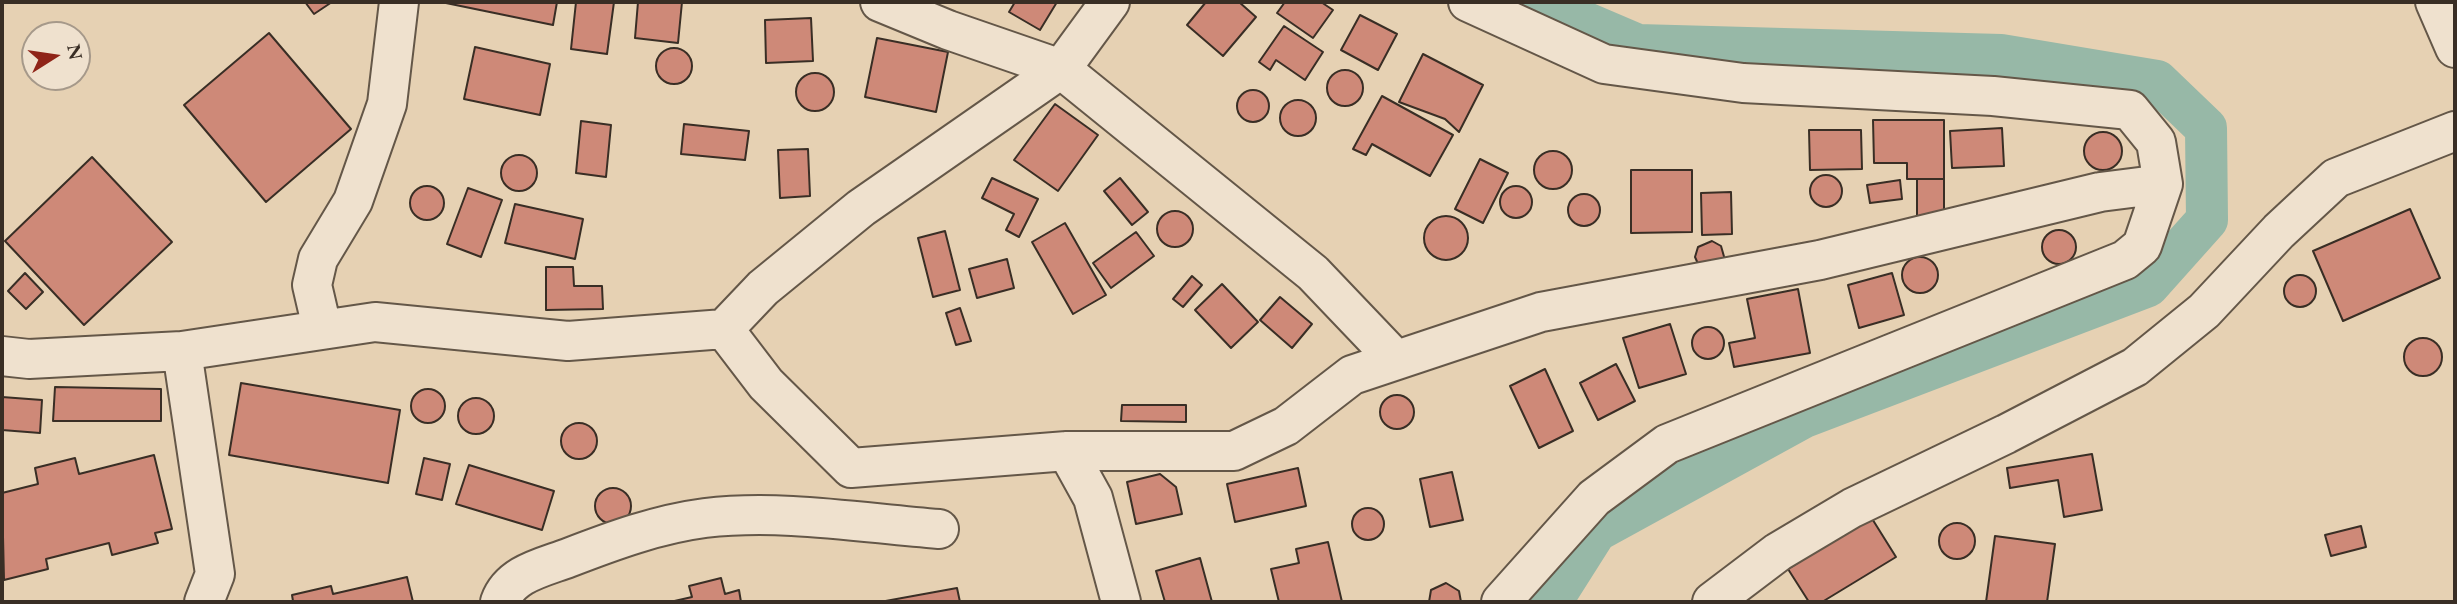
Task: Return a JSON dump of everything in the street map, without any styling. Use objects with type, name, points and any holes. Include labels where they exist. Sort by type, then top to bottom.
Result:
[{"type":"street","points":[[322,328],[312,285],[318,259],[353,201],[387,104],[399,2]]},
{"type":"street","points":[[880,2],[948,30],[1061,69],[1314,272],[1395,359]]},
{"type":"street","points":[[2,356],[29,359],[182,351],[375,322],[568,341],[724,329],[763,288],[861,208],[1061,69],[1110,2]]},
{"type":"street","points":[[1468,2],[1604,64],[1743,83],[1993,96],[2130,110],[2156,142],[2163,184],[2142,246],[2125,260],[1667,444],[1594,498],[1500,602]]},
{"type":"street","points":[[2435,2],[2455,48]]},
{"type":"street","points":[[1712,602],[1779,552],[1852,508],[2135,367],[2204,311],[2279,232],[2336,178],[2455,131]]},
{"type":"street","points":[[724,329],[766,384],[851,468],[1067,451],[1234,452],[1286,426],[1352,375],[1541,312],[1819,260],[2100,192],[2163,184]]},
{"type":"street","points":[[182,351],[215,574],[204,602]]},
{"type":"street","points":[[1067,451],[1093,498],[1122,602]]},
{"type":"street","points":[[500,602],[505,588],[533,571],[627,536],[704,518],[760,515],[939,528]]},
{"type":"building","points":[[305,2],[332,2],[314,14]]},
{"type":"building","points":[[441,2],[557,2],[553,25]]},
{"type":"building","points":[[576,2],[614,2],[607,54],[571,49]]},
{"type":"building","points":[[638,2],[682,2],[678,43],[635,38]]},
{"type":"building","points":[[1015,2],[1057,2],[1040,30],[1009,12]]},
{"type":"building","points":[[1206,2],[1239,2],[1256,17],[1223,56],[1187,25]]},
{"type":"building","points":[[1285,2],[1321,2],[1333,10],[1313,38],[1277,13]]},
{"type":"building","points":[[1360,15],[1397,34],[1378,70],[1341,50]]},
{"type":"building","points":[[811,18],[813,61],[766,63],[765,20]]},
{"type":"building","points":[[1284,26],[1323,52],[1305,80],[1276,60],[1270,70],[1259,62]]},
{"type":"building","points":[[269,33],[351,129],[266,202],[184,105]]},
{"type":"building","points":[[877,38],[948,52],[936,112],[865,97]]},
{"type":"building","points":[[475,47],[550,64],[540,115],[464,99]]},
{"type":"building","points":[[674,48],[687,53],[692,66],[687,79],[674,84],[661,79],[656,66],[661,53]]},
{"type":"building","points":[[1423,54],[1483,85],[1459,132],[1445,119],[1399,102]]},
{"type":"building","points":[[1345,70],[1358,75],[1363,88],[1358,101],[1345,106],[1332,101],[1327,88],[1332,75]]},
{"type":"building","points":[[815,73],[828,79],[834,92],[828,105],[815,111],[802,105],[796,92],[802,79]]},
{"type":"building","points":[[1253,90],[1264,95],[1269,106],[1264,117],[1253,122],[1242,117],[1237,106],[1242,95]]},
{"type":"building","points":[[1382,96],[1453,135],[1430,176],[1372,144],[1366,155],[1353,149]]},
{"type":"building","points":[[1298,100],[1311,105],[1316,118],[1311,131],[1298,136],[1285,131],[1280,118],[1285,105]]},
{"type":"building","points":[[1055,104],[1098,135],[1058,191],[1014,160]]},
{"type":"building","points":[[1873,120],[1944,120],[1944,179],[1907,179],[1907,163],[1874,163]]},
{"type":"building","points":[[581,121],[611,125],[606,177],[576,173]]},
{"type":"building","points":[[684,124],[749,131],[745,160],[681,154]]},
{"type":"building","points":[[2002,128],[2004,166],[1952,168],[1950,131]]},
{"type":"building","points":[[1809,130],[1861,130],[1862,169],[1810,170]]},
{"type":"building","points":[[2103,132],[2116,138],[2122,151],[2116,164],[2103,170],[2090,164],[2084,151],[2090,138]]},
{"type":"building","points":[[808,149],[810,196],[780,198],[778,150]]},
{"type":"building","points":[[1553,151],[1567,156],[1572,170],[1567,184],[1553,189],[1539,184],[1534,170],[1539,156]]},
{"type":"building","points":[[519,155],[532,160],[537,173],[532,186],[519,191],[506,186],[501,173],[506,160]]},
{"type":"building","points":[[92,157],[172,242],[84,325],[5,241]]},
{"type":"building","points":[[1480,159],[1508,173],[1483,223],[1455,209]]},
{"type":"building","points":[[1631,170],[1692,170],[1692,232],[1631,233]]},
{"type":"building","points":[[1826,175],[1837,180],[1842,191],[1837,202],[1826,207],[1815,202],[1810,191],[1815,180]]},
{"type":"building","points":[[992,178],[1038,199],[1019,237],[1006,230],[1014,214],[982,198]]},
{"type":"building","points":[[1120,178],[1148,212],[1132,225],[1104,191]]},
{"type":"building","points":[[1917,179],[1944,179],[1944,227],[1917,226]]},
{"type":"building","points":[[1900,180],[1902,199],[1870,203],[1867,185]]},
{"type":"building","points":[[427,186],[439,191],[444,203],[439,215],[427,220],[415,215],[410,203],[415,191]]},
{"type":"building","points":[[1516,186],[1528,190],[1532,202],[1528,214],[1516,218],[1504,214],[1500,202],[1504,190]]},
{"type":"building","points":[[468,188],[502,200],[481,257],[447,244]]},
{"type":"building","points":[[1731,192],[1732,234],[1702,235],[1701,193]]},
{"type":"building","points":[[1584,194],[1595,199],[1600,210],[1595,221],[1584,226],[1573,221],[1568,210],[1573,199]]},
{"type":"building","points":[[515,204],[583,219],[575,259],[505,243]]},
{"type":"building","points":[[2410,209],[2440,278],[2343,321],[2313,251]]},
{"type":"building","points":[[1175,211],[1188,216],[1193,229],[1188,242],[1175,247],[1162,242],[1157,229],[1162,216]]},
{"type":"building","points":[[1446,216],[1462,222],[1468,238],[1462,254],[1446,260],[1430,254],[1424,238],[1430,222]]},
{"type":"building","points":[[1065,223],[1106,295],[1073,314],[1032,242]]},
{"type":"building","points":[[2059,230],[2071,235],[2076,247],[2071,259],[2059,264],[2047,259],[2042,247],[2047,235]]},
{"type":"building","points":[[945,231],[960,290],[933,297],[918,238]]},
{"type":"building","points":[[1136,232],[1154,256],[1111,288],[1093,263]]},
{"type":"building","points":[[1712,241],[1721,246],[1725,260],[1699,266],[1695,257],[1698,247]]},
{"type":"building","points":[[1920,257],[1933,262],[1938,275],[1933,288],[1920,293],[1907,288],[1902,275],[1907,262]]},
{"type":"building","points":[[1007,259],[1014,288],[977,298],[969,269]]},
{"type":"building","points":[[546,267],[573,267],[574,286],[602,286],[603,309],[546,310]]},
{"type":"building","points":[[25,273],[43,292],[26,309],[8,291]]},
{"type":"building","points":[[1892,273],[1904,315],[1859,328],[1848,285]]},
{"type":"building","points":[[2300,275],[2312,279],[2316,291],[2312,303],[2300,307],[2288,303],[2284,291],[2288,279]]},
{"type":"building","points":[[1192,276],[1202,285],[1183,307],[1173,299]]},
{"type":"building","points":[[1222,284],[1258,322],[1231,348],[1195,310]]},
{"type":"building","points":[[1798,289],[1810,353],[1734,367],[1729,343],[1755,338],[1747,299]]},
{"type":"building","points":[[1280,297],[1312,324],[1292,348],[1260,320]]},
{"type":"building","points":[[960,308],[971,341],[956,345],[946,313]]},
{"type":"building","points":[[1670,324],[1686,374],[1639,388],[1623,338]]},
{"type":"building","points":[[1708,327],[1719,332],[1724,343],[1719,354],[1708,359],[1697,354],[1692,343],[1697,332]]},
{"type":"building","points":[[2423,338],[2436,344],[2442,357],[2436,370],[2423,376],[2410,370],[2404,357],[2410,344]]},
{"type":"building","points":[[1616,364],[1635,401],[1598,420],[1580,383]]},
{"type":"building","points":[[1545,369],[1573,431],[1539,448],[1510,386]]},
{"type":"building","points":[[241,383],[400,410],[388,483],[229,455]]},
{"type":"building","points":[[55,387],[161,389],[161,421],[53,421]]},
{"type":"building","points":[[428,389],[440,394],[445,406],[440,418],[428,423],[416,418],[411,406],[416,394]]},
{"type":"building","points":[[1397,395],[1409,400],[1414,412],[1409,424],[1397,429],[1385,424],[1380,412],[1385,400]]},
{"type":"building","points":[[2,397],[42,400],[40,433],[2,430]]},
{"type":"building","points":[[476,398],[489,403],[494,416],[489,429],[476,434],[463,429],[458,416],[463,403]]},
{"type":"building","points":[[1122,405],[1186,405],[1186,422],[1121,421]]},
{"type":"building","points":[[579,423],[592,428],[597,441],[592,454],[579,459],[566,454],[561,441],[566,428]]},
{"type":"building","points":[[2092,454],[2102,510],[2064,517],[2058,480],[2010,488],[2007,468]]},
{"type":"building","points":[[154,455],[172,529],[155,533],[158,543],[112,555],[109,543],[46,559],[48,569],[4,580],[2,493],[38,484],[35,468],[75,458],[79,474]]},
{"type":"building","points":[[424,458],[450,464],[442,500],[416,494]]},
{"type":"building","points":[[469,465],[554,491],[542,530],[456,504]]},
{"type":"building","points":[[1298,468],[1306,506],[1235,522],[1227,484]]},
{"type":"building","points":[[1452,472],[1463,520],[1430,527],[1420,479]]},
{"type":"building","points":[[1160,474],[1176,487],[1182,514],[1136,524],[1127,482]]},
{"type":"building","points":[[613,488],[626,493],[631,506],[626,519],[613,524],[600,519],[595,506],[600,493]]},
{"type":"building","points":[[1368,508],[1380,512],[1384,524],[1380,536],[1368,540],[1356,536],[1352,524],[1356,512]]},
{"type":"building","points":[[1871,517],[1896,557],[1822,602],[1809,602],[1788,569]]},
{"type":"building","points":[[1957,523],[1970,528],[1975,541],[1970,554],[1957,559],[1944,554],[1939,541],[1944,528]]},
{"type":"building","points":[[2361,526],[2366,547],[2331,556],[2325,535]]},
{"type":"building","points":[[1995,536],[2055,544],[2047,602],[1986,602]]},
{"type":"building","points":[[1328,542],[1342,602],[1279,602],[1271,569],[1299,563],[1296,549]]},
{"type":"building","points":[[1200,558],[1212,602],[1165,602],[1156,571]]},
{"type":"building","points":[[407,577],[413,602],[286,602],[293,601],[292,595],[331,586],[333,594]]},
{"type":"building","points":[[721,578],[725,594],[739,590],[741,602],[670,602],[692,597],[689,586]]},
{"type":"building","points":[[1446,583],[1459,591],[1461,602],[1429,602],[1431,590]]},
{"type":"building","points":[[957,588],[960,602],[880,602]]},
{"type":"waterway","points":[[1537,2],[1638,45],[2001,55],[2157,81],[2206,128],[2207,220],[2148,286],[1804,417],[1596,531],[1551,602]]}]
